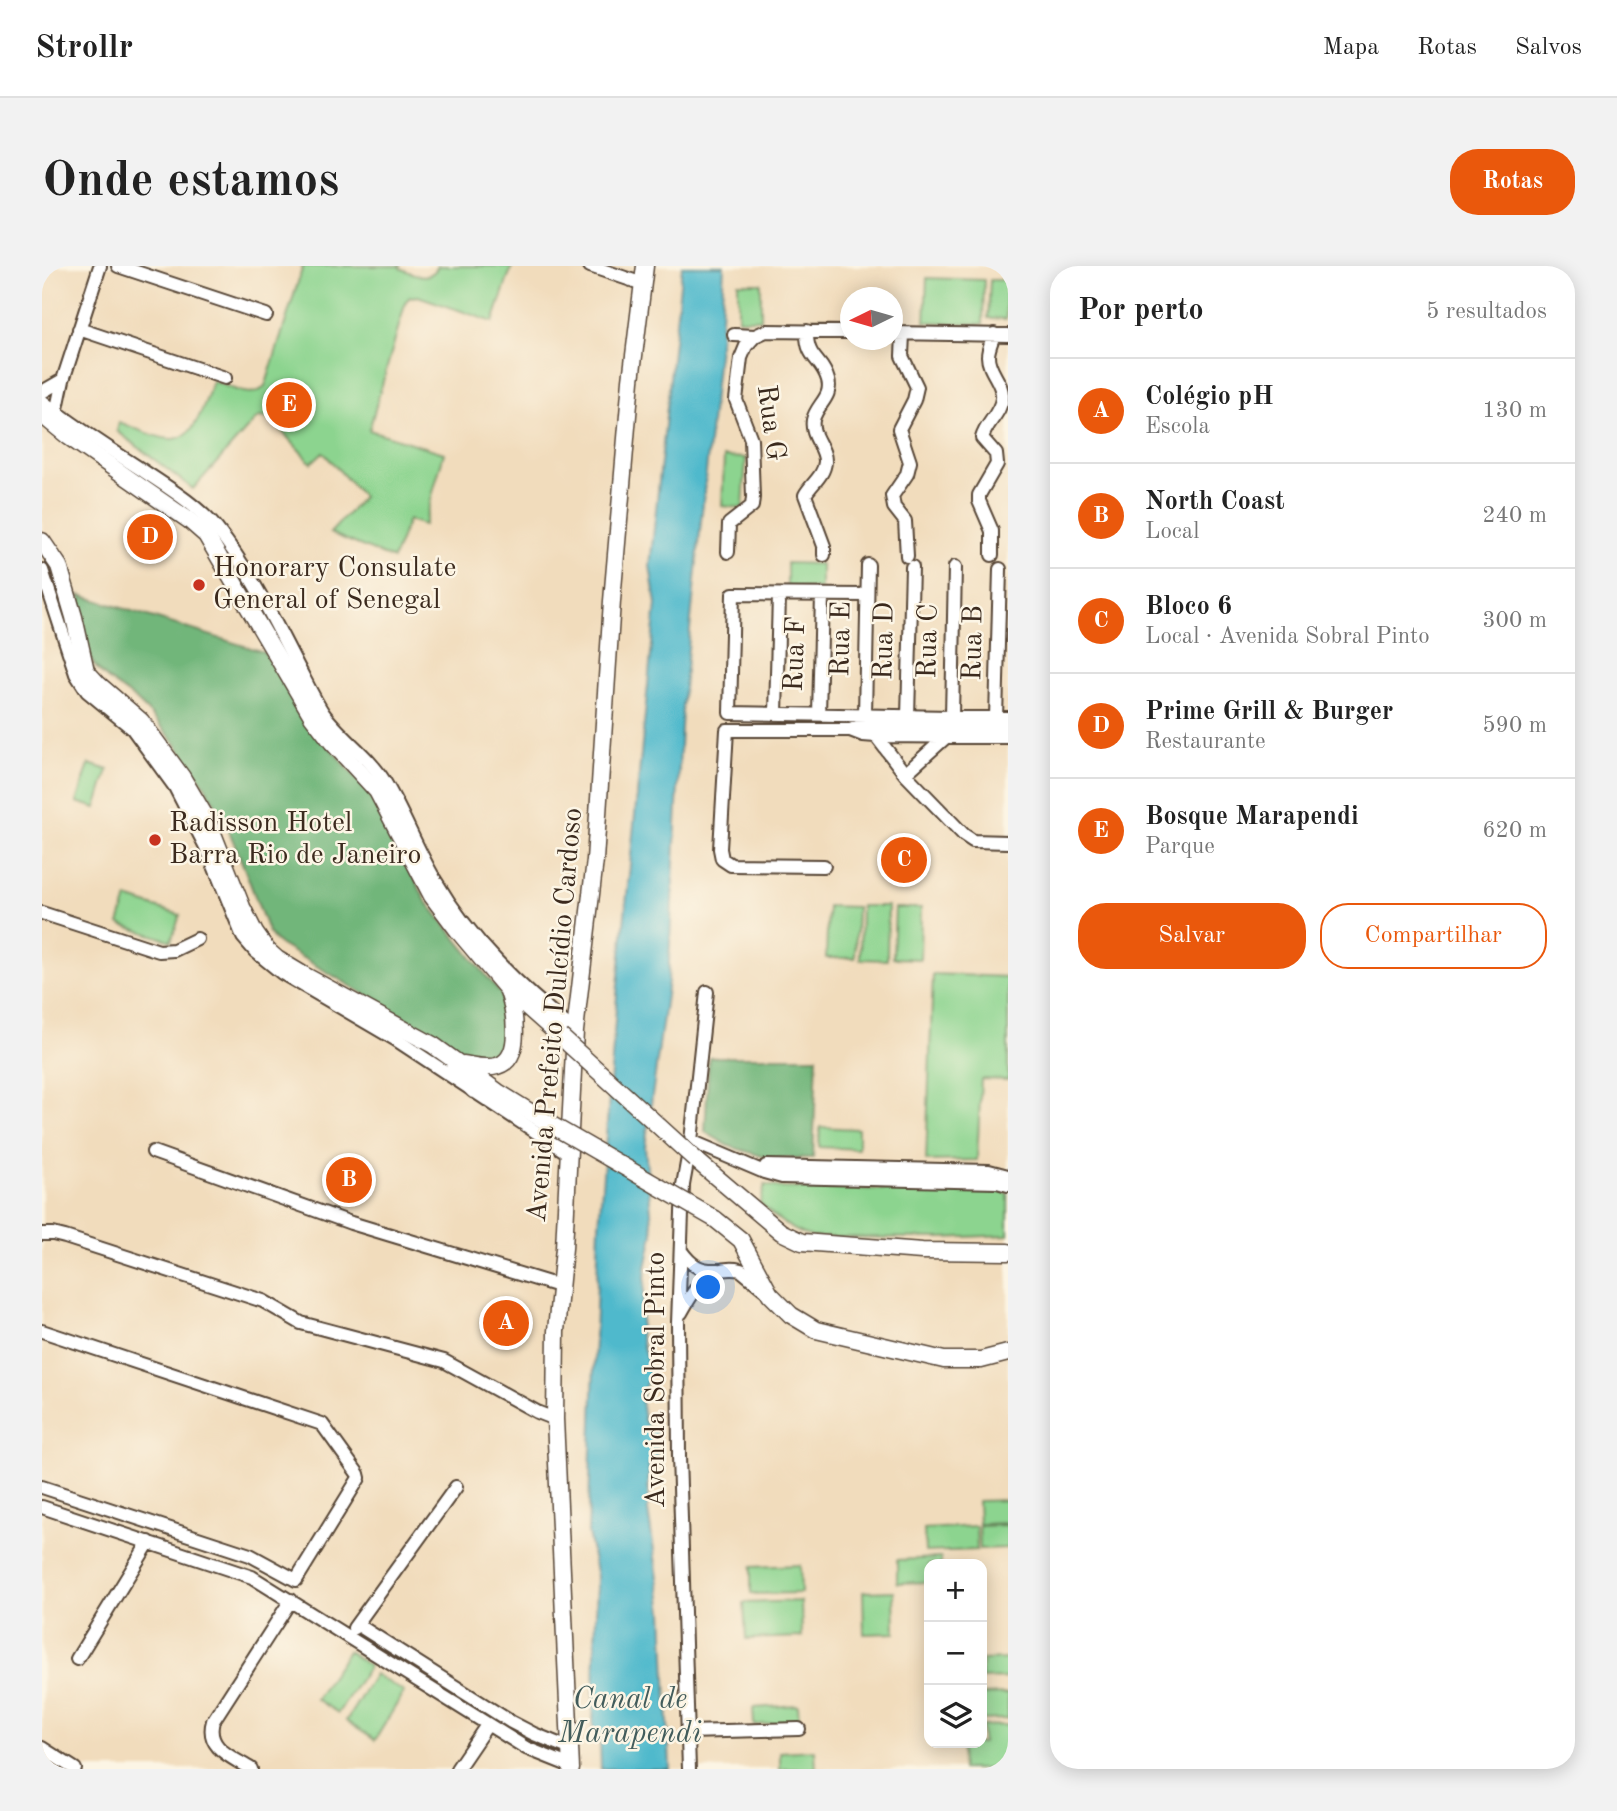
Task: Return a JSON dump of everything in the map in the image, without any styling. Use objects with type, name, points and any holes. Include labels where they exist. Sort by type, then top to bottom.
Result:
[{"type":"street","points":[[51,418],[100,266]]},
{"type":"street","points":[[118,266],[266,315]]},
{"type":"street","points":[[590,266],[643,284]]},
{"type":"street","name":"Avenida Prefeito Dulcídio Cardoso","points":[[571,1768],[555,1419],[559,1286],[564,1248],[568,1153],[568,1034],[595,860],[612,601],[631,380],[645,266]]},
{"type":"street","points":[[79,329],[225,378]]},
{"type":"street","points":[[734,335],[755,336],[766,331],[840,332]]},
{"type":"street","points":[[807,331],[808,348],[827,377],[829,387],[813,424],[825,463],[805,495],[824,546],[824,555]]},
{"type":"street","points":[[903,333],[1001,335]]},
{"type":"street","points":[[992,555],[992,531],[979,501],[981,491],[997,464],[996,454],[982,438],[1002,399],[1000,386],[988,360],[988,353],[1001,335]]},
{"type":"street","name":"Rua G","points":[[728,552],[729,524],[752,506],[751,439],[736,400],[741,358],[746,346],[755,336]]},
{"type":"street","name":"Rua D","points":[[901,350],[917,387],[914,400],[899,429],[910,462],[907,474],[891,496],[894,507],[905,521],[909,562],[908,716]]},
{"type":"street","points":[[42,392],[63,380]]},
{"type":"street","points":[[42,401],[51,418],[190,521],[238,574],[312,716],[377,791],[432,896],[507,989],[568,1034]]},
{"type":"street","points":[[42,541],[59,566],[86,671],[141,721],[182,777],[208,821],[255,933],[277,959],[433,1045],[498,1092],[715,1219],[741,1240],[770,1294]]},
{"type":"street","name":"Rua E","points":[[865,715],[868,565]]},
{"type":"street","name":"Rua C","points":[[952,716],[955,567]]},
{"type":"street","name":"Rua B","points":[[1000,569],[1002,718]]},
{"type":"street","points":[[42,570],[76,674],[87,691],[132,728],[176,787],[208,852],[243,937],[268,964],[395,1039],[568,1153]]},
{"type":"street","points":[[867,595],[733,594],[730,713],[1002,718]]},
{"type":"street","points":[[776,714],[779,595]]},
{"type":"street","name":"Rua F","points":[[819,714],[822,595]]},
{"type":"street","points":[[264,621],[323,713],[372,766],[391,793],[436,881],[485,949],[515,982],[696,1160],[780,1232],[802,1242],[922,1251],[1008,1252]]},
{"type":"street","points":[[824,866],[731,865],[722,859],[720,849],[724,746],[725,733],[728,730],[850,730],[863,735],[877,730],[1008,728]]},
{"type":"street","points":[[877,730],[946,737],[1008,737]]},
{"type":"street","points":[[877,730],[905,774],[964,835],[973,841],[1008,842]]},
{"type":"street","points":[[905,774],[946,737]]},
{"type":"street","points":[[362,773],[391,793]]},
{"type":"street","points":[[42,913],[159,951],[174,950],[197,939]]},
{"type":"street","points":[[460,1063],[489,1068],[503,1064],[513,1049],[514,1016],[507,989],[485,949]]},
{"type":"street","name":"Avenida Sobral Pinto","points":[[689,1769],[679,1456],[679,1316],[683,1185],[691,1141],[707,992]]},
{"type":"street","points":[[319,994],[370,1009]]},
{"type":"street","points":[[433,1045],[474,1090]]},
{"type":"street","points":[[691,1141],[782,1177],[997,1182],[1008,1185]]},
{"type":"street","points":[[153,1152],[351,1223],[559,1286]]},
{"type":"street","points":[[755,1166],[989,1171],[1008,1176]]},
{"type":"street","points":[[825,1178],[833,1173],[883,1174],[898,1169]]},
{"type":"street","points":[[42,1234],[65,1237],[256,1299],[301,1323],[444,1361],[537,1412],[555,1419]]},
{"type":"street","points":[[981,1252],[1008,1245]]},
{"type":"street","points":[[681,1251],[695,1266],[705,1270],[741,1270],[803,1324],[832,1335],[944,1360],[981,1360],[1008,1353]]},
{"type":"street","points":[[679,1316],[696,1287],[707,1276],[719,1270]]},
{"type":"street","points":[[42,1331],[322,1424],[358,1474],[359,1482],[296,1580],[269,1564],[225,1546],[42,1487]]},
{"type":"street","points":[[345,1635],[358,1625],[456,1487]]},
{"type":"street","points":[[89,1522],[96,1504]]},
{"type":"street","points":[[42,1507],[252,1577],[487,1726],[528,1750],[571,1768]]},
{"type":"street","points":[[77,1660],[149,1542]]},
{"type":"street","points":[[218,1565],[225,1546]]},
{"type":"street","points":[[251,1769],[213,1742],[213,1721],[291,1600]]},
{"type":"street","points":[[358,1625],[510,1722],[571,1749]]},
{"type":"street","points":[[457,1769],[487,1726]]},
{"type":"street","points":[[688,1732],[800,1729]]},
{"type":"street","points":[[42,1748],[75,1769]]},
{"type":"green space","points":[[303,266],[400,266],[411,273],[426,276],[438,266],[512,266],[493,322],[418,296],[410,297],[406,301],[369,430],[444,453],[424,525],[408,520],[393,559],[330,533],[363,497],[323,452],[311,463],[271,419],[260,417],[254,421],[193,489],[117,431],[119,422],[159,437],[180,438],[199,418],[213,381],[241,392],[261,390],[266,384]]},
{"type":"green space","points":[[927,278],[984,280],[983,324],[925,322]]},
{"type":"green space","points":[[990,280],[1007,280],[1006,319],[988,318]]},
{"type":"green space","points":[[738,283],[761,283],[761,319],[738,319]]},
{"type":"green space","points":[[724,457],[746,458],[743,508],[722,506]]},
{"type":"green space","points":[[787,563],[821,564],[821,589],[787,588]]},
{"type":"green space","points":[[80,595],[264,652],[306,720],[371,795],[426,901],[502,995],[503,1040],[497,1062],[460,1053],[447,1046],[276,942],[268,931],[228,828],[207,789],[153,717],[102,674],[93,663],[86,641]]},
{"type":"green space","points":[[89,764],[108,770],[96,808],[77,802]]},
{"type":"green space","points":[[127,898],[180,915],[171,941],[119,924]]},
{"type":"green space","points":[[828,906],[857,907],[855,958],[826,958]]},
{"type":"green space","points":[[861,906],[888,906],[887,960],[860,959]]},
{"type":"green space","points":[[895,908],[921,908],[920,959],[893,958]]},
{"type":"green space","points":[[933,974],[1008,977],[1008,1080],[981,1079],[977,1160],[926,1161]]},
{"type":"green space","points":[[709,1057],[817,1057],[813,1158],[768,1158],[729,1146],[705,1132]]},
{"type":"green space","points":[[820,1127],[858,1129],[858,1149],[819,1147]]},
{"type":"green space","points":[[765,1185],[783,1188],[1002,1191],[1008,1194],[1008,1235],[941,1238],[812,1237],[784,1223],[760,1203]]},
{"type":"green space","points":[[1008,1500],[1008,1523],[979,1524],[978,1501]]},
{"type":"green space","points":[[1008,1525],[1008,1548],[980,1549],[979,1526]]},
{"type":"green space","points":[[976,1526],[977,1550],[925,1552],[924,1529]]},
{"type":"green space","points":[[941,1558],[924,1559],[924,1582],[897,1583],[897,1560]]},
{"type":"green space","points":[[800,1565],[801,1593],[751,1594],[751,1567]]},
{"type":"green space","points":[[894,1591],[895,1633],[864,1634],[863,1592]]},
{"type":"green space","points":[[801,1601],[802,1637],[746,1639],[744,1603]]},
{"type":"green space","points":[[348,1651],[369,1666],[338,1713],[316,1699]]},
{"type":"green space","points":[[1008,1659],[1008,1678],[987,1679],[987,1660]]},
{"type":"green space","points":[[375,1674],[404,1692],[375,1740],[346,1721]]},
{"type":"green space","points":[[1008,1694],[1008,1719],[987,1720],[987,1695]]},
{"type":"green space","points":[[798,1705],[799,1722],[754,1725],[753,1708]]},
{"type":"green space","points":[[1008,1725],[1008,1769],[962,1769],[961,1748],[987,1748],[987,1726]]},
{"type":"green space","points":[[815,1750],[816,1769],[780,1769],[780,1752]]},
{"type":"water","name":"Canal de Marapendi","points":[[682,266],[724,266],[720,335],[682,708],[668,981],[645,1147],[653,1234],[646,1268],[640,1336],[650,1372],[641,1399],[644,1420],[649,1429],[656,1430],[658,1442],[656,1460],[649,1464],[648,1511],[663,1611],[670,1769],[601,1769],[600,1740],[593,1727],[597,1577],[588,1533],[599,1226],[617,995],[656,604],[650,566]]},
{"type":"place","name":"Bosque Marapendi","points":[[289,405]]},
{"type":"place","name":"Prime Grill & Burger","points":[[150,537]]},
{"type":"place","name":"Honorary Consulate General of Senegal","points":[[199,585]]},
{"type":"place","name":"Radisson Hotel Barra Rio de Janeiro","points":[[155,840]]},
{"type":"place","name":"Bloco 6","points":[[904,860]]},
{"type":"place","name":"North Coast","points":[[349,1180]]},
{"type":"place","name":"Colégio pH","points":[[506,1323]]}]
